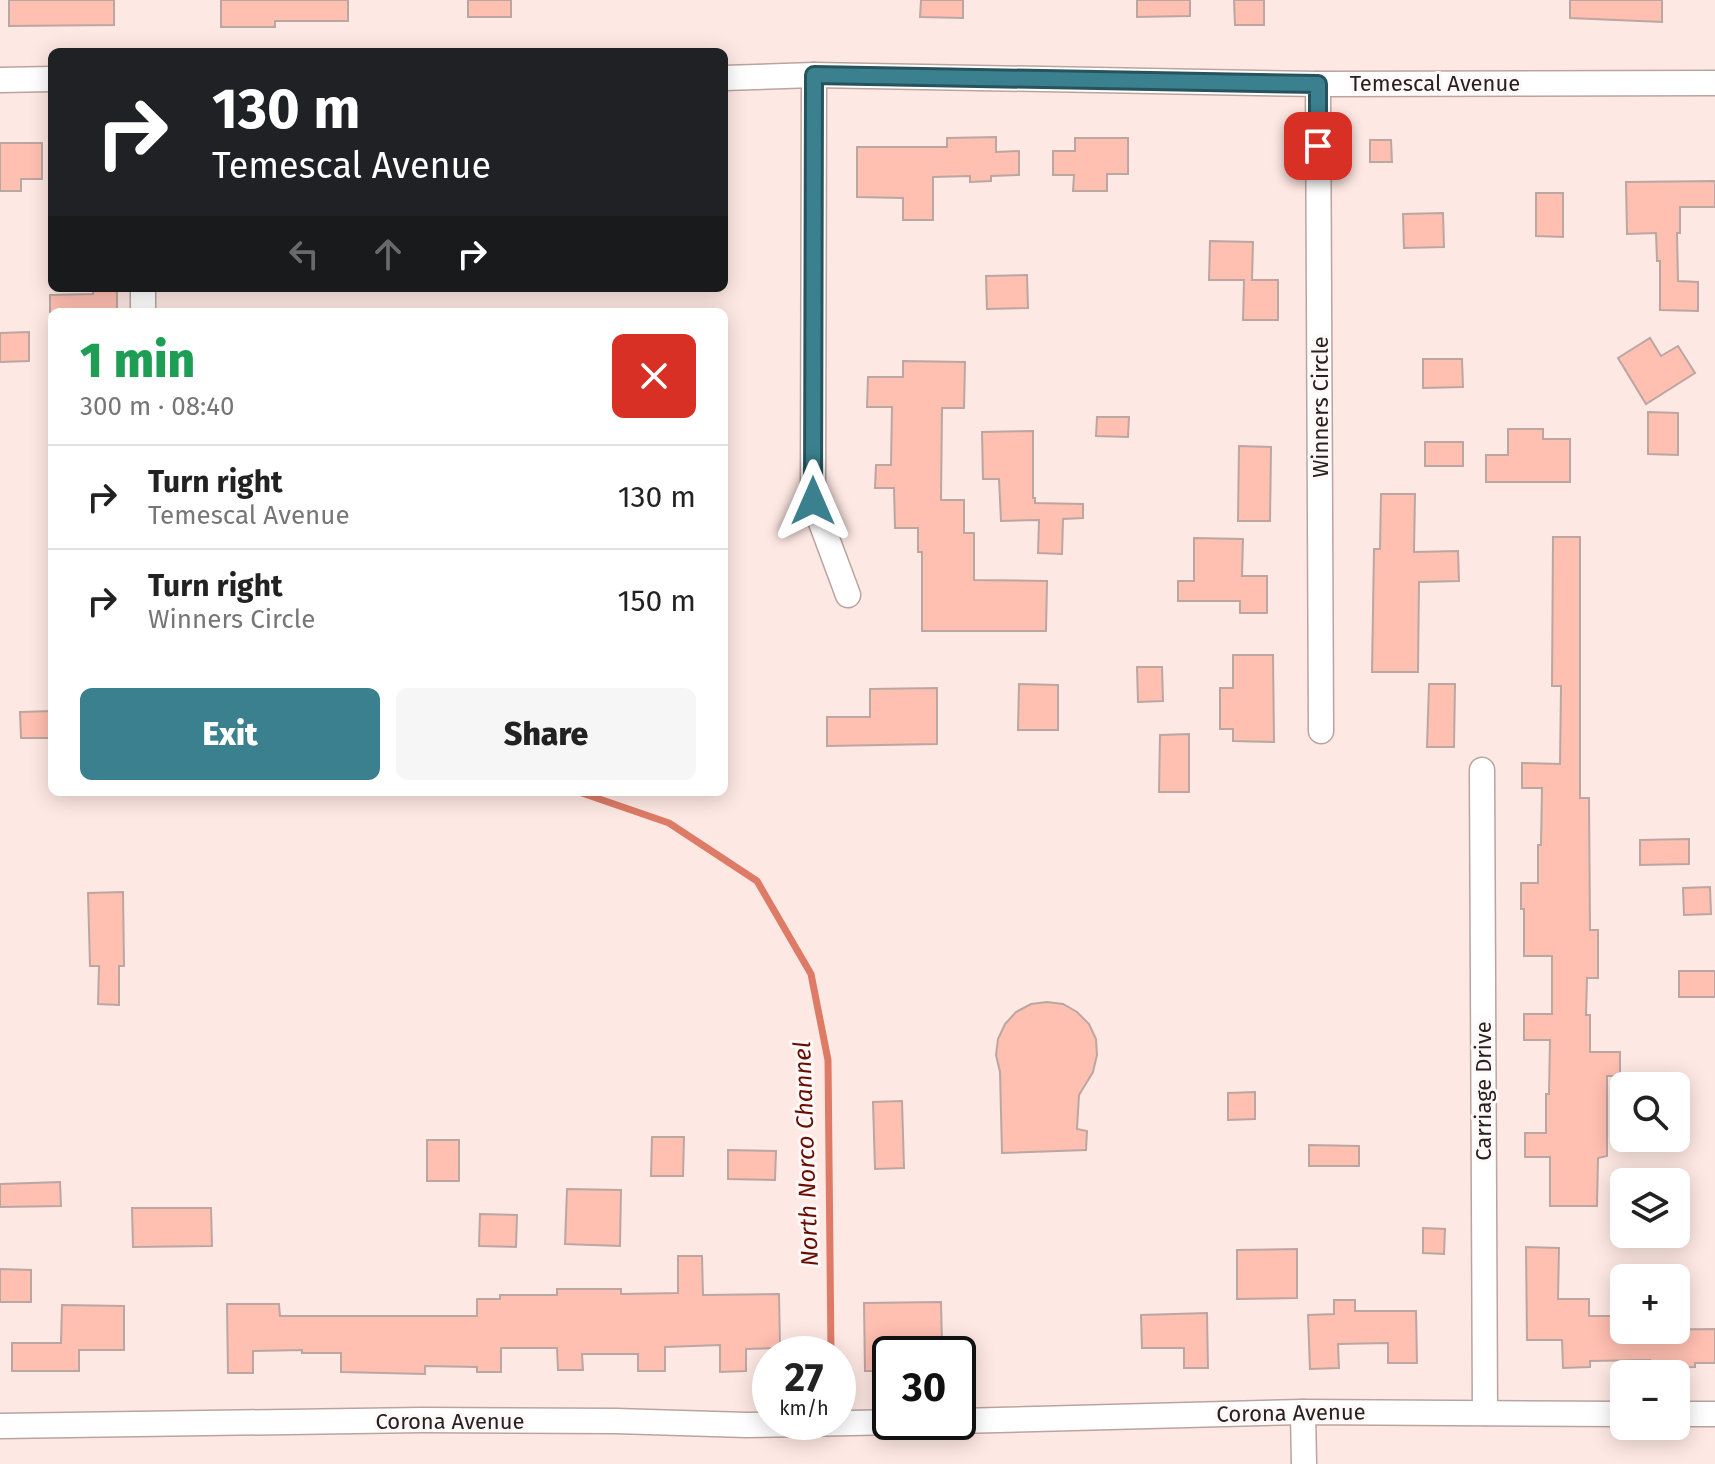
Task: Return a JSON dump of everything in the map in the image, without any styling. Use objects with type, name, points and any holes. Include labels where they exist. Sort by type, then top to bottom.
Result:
[{"type":"street","name":"Temescal Avenue","points":[[728,78],[814,75],[1318,84],[1715,83]]},
{"type":"street","points":[[814,75],[813,501],[848,595]]},
{"type":"street","points":[[0,80],[48,79]]},
{"type":"street","name":"Winners Circle","points":[[1318,84],[1321,731]]},
{"type":"street","name":"Carriage Drive","points":[[1482,770],[1485,1413]]},
{"type":"street","points":[[1303,1412],[1304,1464]]},
{"type":"street","name":"Corona Avenue","points":[[976,1421],[1303,1412],[1610,1414]]},
{"type":"street","points":[[1690,1414],[1715,1414]]},
{"type":"street","name":"Corona Avenue","points":[[0,1426],[407,1420],[746,1425],[872,1423]]},
{"type":"building","points":[[9,0],[114,0],[114,25],[9,26]]},
{"type":"building","points":[[221,0],[348,0],[348,21],[275,21],[275,27],[221,27]]},
{"type":"building","points":[[468,0],[511,0],[511,17],[468,17]]},
{"type":"building","points":[[921,0],[963,0],[963,18],[920,17]]},
{"type":"building","points":[[1137,0],[1190,0],[1190,16],[1137,17]]},
{"type":"building","points":[[1234,0],[1264,0],[1264,25],[1235,25]]},
{"type":"building","points":[[1570,0],[1662,0],[1662,22],[1570,18]]},
{"type":"building","points":[[996,137],[996,152],[1019,151],[1019,175],[991,176],[991,181],[970,182],[970,176],[933,177],[933,220],[903,220],[903,198],[857,197],[857,147],[947,147],[947,138]]},
{"type":"building","points":[[1075,138],[1128,138],[1128,174],[1107,174],[1107,191],[1073,191],[1074,175],[1053,175],[1053,151],[1075,151]]},
{"type":"building","points":[[1370,140],[1391,140],[1392,162],[1370,162]]},
{"type":"building","points":[[0,143],[42,143],[42,179],[21,179],[21,191],[0,191]]},
{"type":"building","points":[[1715,181],[1715,207],[1680,207],[1678,281],[1698,282],[1698,311],[1660,310],[1660,261],[1657,261],[1656,233],[1627,234],[1626,182]]},
{"type":"building","points":[[1536,193],[1563,193],[1563,237],[1536,236]]},
{"type":"building","points":[[1443,213],[1444,247],[1404,248],[1403,214]]},
{"type":"building","points":[[1210,241],[1253,242],[1252,280],[1278,280],[1278,320],[1243,320],[1244,280],[1209,280]]},
{"type":"building","points":[[1027,275],[1028,308],[987,309],[986,276]]},
{"type":"building","points":[[117,292],[117,308],[50,308],[50,295]]},
{"type":"building","points":[[29,332],[29,361],[0,362],[0,333]]},
{"type":"building","points":[[1650,338],[1661,356],[1678,346],[1695,373],[1646,404],[1618,358]]},
{"type":"building","points":[[1423,359],[1462,359],[1463,387],[1423,388]]},
{"type":"building","points":[[903,361],[965,362],[964,408],[942,408],[941,500],[964,500],[964,533],[974,533],[974,580],[1047,581],[1046,631],[922,631],[922,552],[918,552],[918,528],[895,528],[894,488],[875,488],[876,465],[891,465],[892,407],[867,407],[868,377],[903,377]]},
{"type":"building","points":[[1648,412],[1678,413],[1678,455],[1648,454]]},
{"type":"building","points":[[1097,417],[1129,417],[1128,437],[1096,436]]},
{"type":"building","points":[[1508,429],[1543,429],[1543,439],[1570,439],[1570,482],[1486,482],[1486,455],[1508,455]]},
{"type":"building","points":[[1033,431],[1035,503],[1083,504],[1083,518],[1063,519],[1062,554],[1038,553],[1039,520],[1001,521],[999,479],[983,479],[982,432]]},
{"type":"building","points":[[1425,442],[1463,442],[1463,466],[1425,466]]},
{"type":"building","points":[[1239,446],[1271,447],[1270,521],[1238,521]]},
{"type":"building","points":[[1381,494],[1415,494],[1414,552],[1458,551],[1459,581],[1419,582],[1418,672],[1372,672],[1374,549],[1380,549]]},
{"type":"building","points":[[1553,537],[1580,537],[1580,798],[1589,798],[1590,930],[1598,930],[1598,978],[1587,978],[1586,1015],[1590,1015],[1590,1052],[1620,1052],[1620,1072],[1610,1072],[1607,1076],[1607,1156],[1598,1158],[1597,1206],[1550,1206],[1550,1157],[1525,1157],[1525,1133],[1546,1133],[1550,1040],[1524,1040],[1524,1014],[1552,1014],[1552,956],[1524,956],[1521,883],[1538,883],[1542,788],[1522,788],[1522,763],[1560,764],[1561,686],[1552,686]]},
{"type":"building","points":[[1194,538],[1243,539],[1242,576],[1267,576],[1267,613],[1240,613],[1240,601],[1178,601],[1178,581],[1194,581]]},
{"type":"building","points":[[1233,655],[1273,655],[1274,742],[1233,741],[1233,729],[1220,729],[1220,688],[1233,688]]},
{"type":"building","points":[[1137,667],[1162,667],[1163,701],[1138,702]]},
{"type":"building","points":[[1019,684],[1058,685],[1058,730],[1018,730]]},
{"type":"building","points":[[1429,684],[1455,684],[1454,747],[1427,747]]},
{"type":"building","points":[[937,688],[937,744],[827,746],[827,717],[870,717],[870,689]]},
{"type":"building","points":[[48,711],[48,738],[21,738],[20,712]]},
{"type":"building","points":[[1189,734],[1189,792],[1159,792],[1160,735]]},
{"type":"building","points":[[1689,839],[1689,864],[1640,865],[1640,840]]},
{"type":"building","points":[[1710,887],[1711,914],[1684,915],[1683,888]]},
{"type":"building","points":[[123,892],[124,966],[119,966],[119,1005],[98,1004],[99,966],[90,966],[88,893]]},
{"type":"building","points":[[1679,971],[1715,971],[1715,997],[1679,997]]},
{"type":"building","points":[[1031,1004],[1063,1004],[1077,1012],[1089,1024],[1096,1039],[1097,1055],[1093,1072],[1079,1095],[1077,1129],[1087,1131],[1086,1150],[1002,1153],[1000,1072],[996,1055],[998,1039],[1005,1024],[1016,1012]]},
{"type":"building","points":[[1255,1092],[1255,1119],[1228,1120],[1228,1093]]},
{"type":"building","points":[[902,1101],[904,1168],[875,1169],[873,1102]]},
{"type":"building","points":[[652,1137],[684,1137],[683,1176],[651,1176]]},
{"type":"building","points":[[427,1140],[459,1140],[459,1181],[427,1181]]},
{"type":"building","points":[[1309,1145],[1359,1146],[1359,1166],[1309,1166]]},
{"type":"building","points":[[728,1150],[776,1151],[775,1180],[728,1179]]},
{"type":"building","points":[[60,1182],[61,1206],[0,1207],[0,1184]]},
{"type":"building","points":[[567,1189],[621,1190],[620,1246],[565,1244]]},
{"type":"building","points":[[132,1208],[211,1208],[212,1246],[133,1247]]},
{"type":"building","points":[[480,1214],[517,1215],[516,1247],[479,1246]]},
{"type":"building","points":[[1423,1228],[1445,1229],[1444,1254],[1423,1253]]},
{"type":"building","points":[[1526,1247],[1559,1248],[1558,1299],[1589,1299],[1589,1316],[1610,1316],[1610,1344],[1690,1344],[1690,1329],[1715,1329],[1715,1363],[1695,1363],[1695,1367],[1690,1367],[1690,1360],[1610,1360],[1590,1361],[1590,1367],[1563,1368],[1562,1340],[1527,1340]]},
{"type":"building","points":[[1297,1249],[1297,1298],[1237,1299],[1237,1250]]},
{"type":"building","points":[[678,1256],[702,1256],[703,1295],[779,1294],[780,1336],[752,1336],[752,1349],[746,1349],[746,1371],[720,1372],[720,1345],[665,1347],[665,1371],[638,1371],[638,1354],[582,1354],[583,1370],[558,1370],[557,1348],[501,1348],[501,1372],[477,1372],[477,1367],[425,1366],[425,1374],[341,1372],[341,1353],[302,1353],[302,1350],[253,1351],[253,1373],[228,1373],[227,1304],[279,1304],[280,1316],[477,1316],[477,1299],[500,1299],[500,1295],[557,1295],[557,1289],[621,1289],[621,1294],[678,1293]]},
{"type":"building","points":[[0,1269],[31,1270],[31,1302],[0,1302]]},
{"type":"building","points":[[1334,1300],[1355,1300],[1355,1311],[1416,1311],[1417,1363],[1388,1363],[1388,1343],[1338,1344],[1339,1368],[1310,1369],[1308,1315],[1334,1314]]},
{"type":"building","points":[[941,1302],[942,1336],[872,1336],[872,1371],[865,1371],[864,1303]]},
{"type":"building","points":[[62,1305],[124,1306],[124,1350],[79,1350],[79,1371],[12,1371],[12,1343],[61,1343]]},
{"type":"building","points":[[1207,1313],[1208,1368],[1184,1368],[1184,1348],[1142,1348],[1141,1315]]},
{"type":"waterway","name":"North Norco Channel","points":[[591,796],[669,823],[757,881],[811,974],[828,1060],[831,1336]]},
{"type":"route","points":[[813,501],[814,75],[1318,84],[1318,146]]}]
